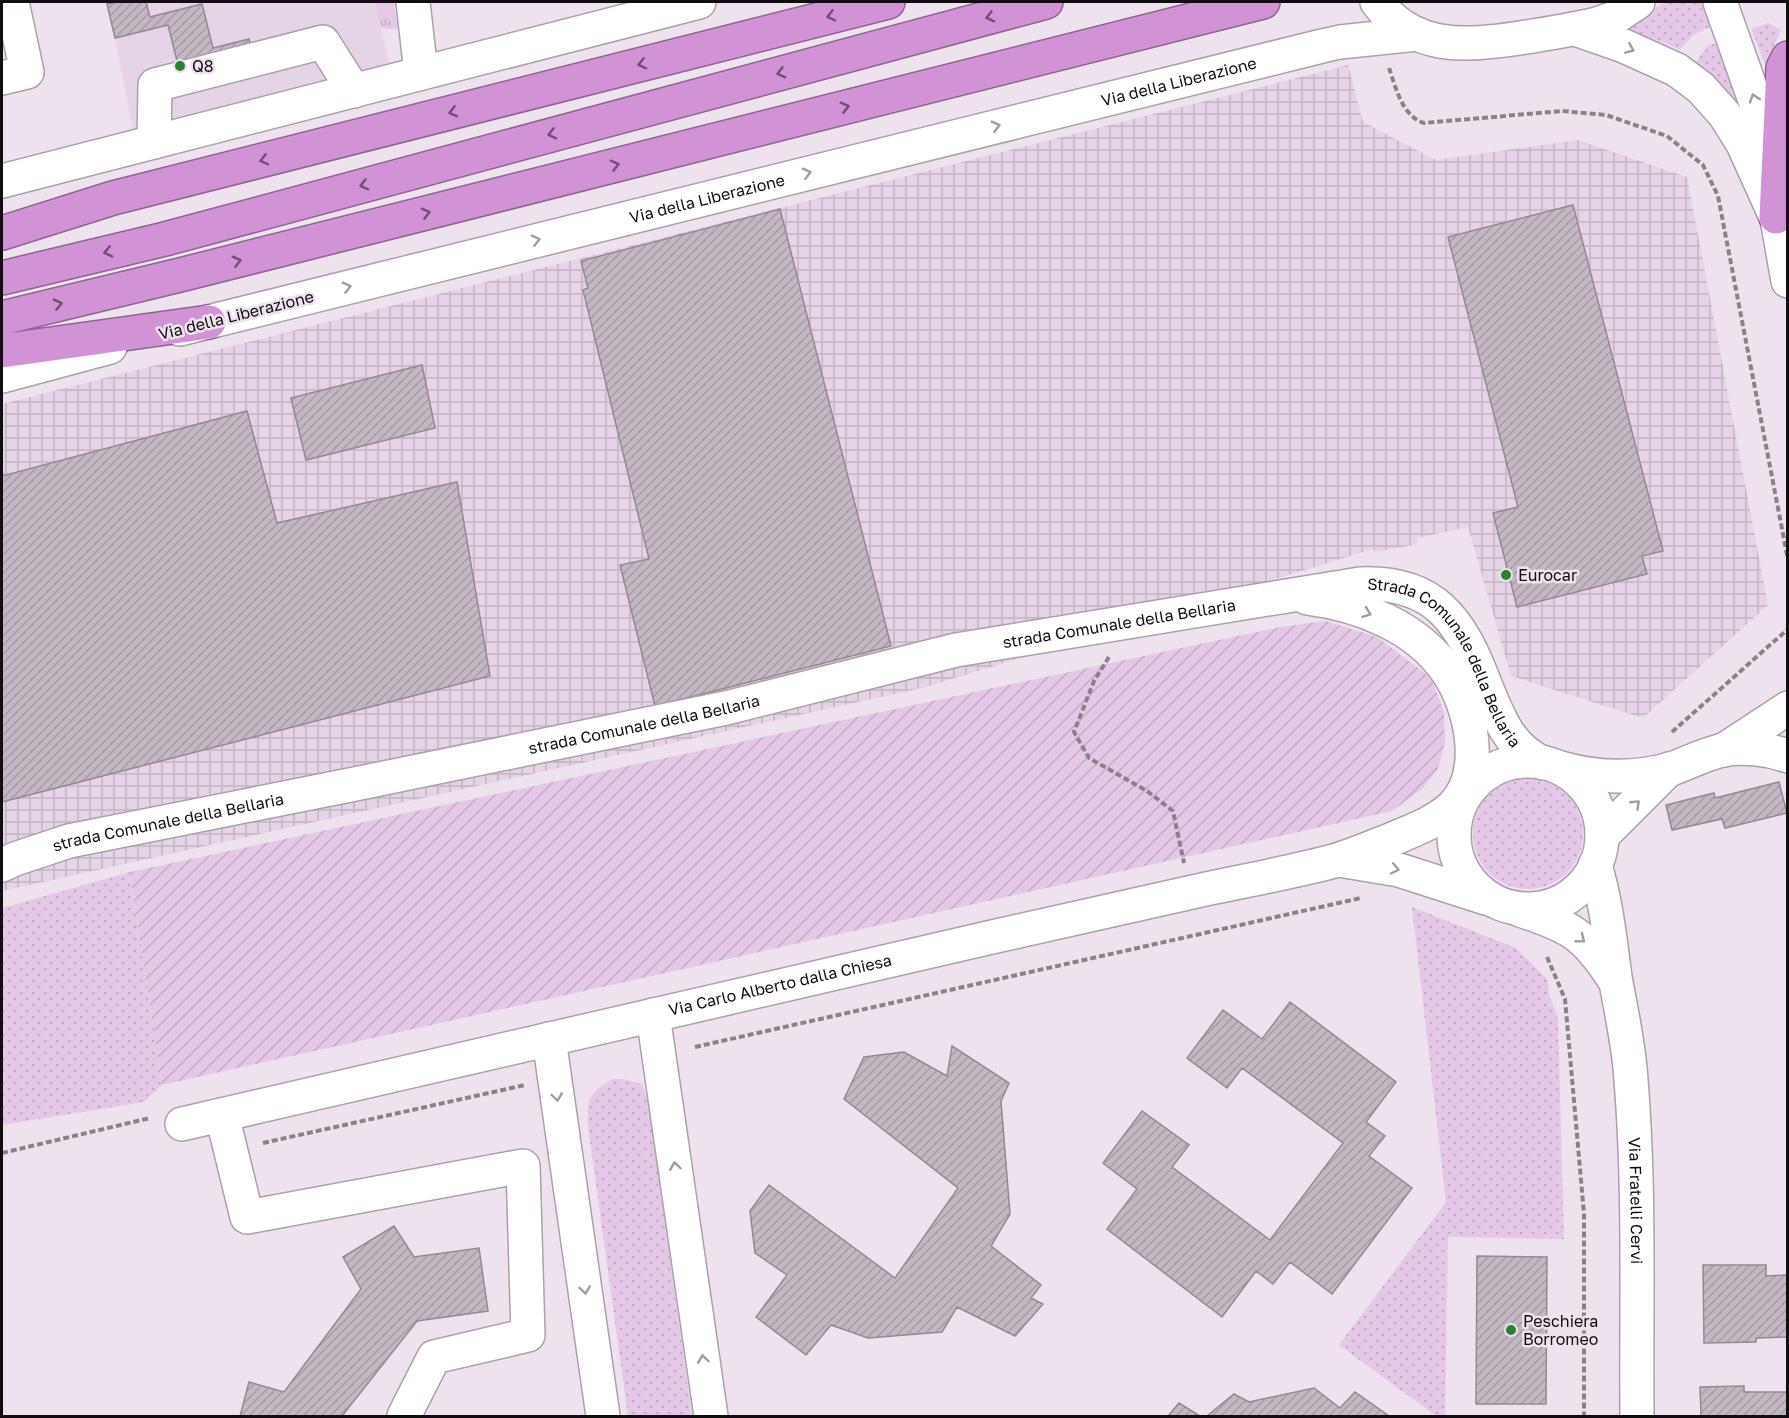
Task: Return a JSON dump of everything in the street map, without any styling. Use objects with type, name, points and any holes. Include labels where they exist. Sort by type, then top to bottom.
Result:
[{"type":"highway","points":[[2,233],[113,198],[888,2]]},
{"type":"highway","points":[[2,278],[176,236],[1046,2]]},
{"type":"highway","points":[[2,318],[203,270],[1263,2]]},
{"type":"highway","points":[[1776,217],[1783,68],[1788,58]]},
{"type":"highway","points":[[2,351],[209,322]]},
{"type":"street","points":[[2,78],[27,72],[12,2]]},
{"type":"street","points":[[414,2],[421,73]]},
{"type":"street","points":[[2,181],[699,2]]},
{"type":"street","points":[[1379,4],[1392,18],[1417,34],[1443,42],[1479,44],[1597,24],[1614,18],[1638,2]]},
{"type":"street","points":[[1720,2],[1757,106],[1788,281]]},
{"type":"street","points":[[1575,29],[1624,46],[1677,70],[1701,88],[1725,115],[1743,144],[1776,217]]},
{"type":"street","name":"Via della Liberazione","points":[[2,376],[209,322],[1311,49],[1340,42],[1417,34]]},
{"type":"street","points":[[154,142],[155,85],[322,42],[354,91]]},
{"type":"street","name":"Strada Comunale della Bellaria","points":[[1289,595],[1345,585],[1373,583],[1400,587],[1426,597],[1447,613],[1462,633],[1504,728],[1524,752],[1548,764]]},
{"type":"street","name":"strada Comunale della Bellaria","points":[[2,866],[15,858],[69,841],[350,786],[726,708],[957,650],[1289,595]]},
{"type":"street","name":"Strada Comunale della Bellaria","points":[[1289,595],[1325,600],[1387,621],[1410,633],[1437,658],[1457,687],[1470,723],[1470,769],[1467,785],[1460,795]]},
{"type":"street","points":[[1724,750],[1788,708]]},
{"type":"street","points":[[1667,754],[1647,793],[1599,851],[1582,885],[1558,902],[1536,908],[1505,904],[1478,889],[1462,867],[1454,841],[1457,813],[1473,786],[1489,772],[1502,766],[1520,761],[1548,764],[1579,773],[1603,776],[1639,774],[1667,754],[1757,749],[1788,756]]},
{"type":"street","points":[[1548,764],[1575,778],[1592,798],[1599,814],[1599,851]]},
{"type":"street","name":"Via Carlo Alberto dalla Chiesa","points":[[170,1119],[222,1115],[955,945],[1337,860],[1423,826],[1455,804],[1460,795]]},
{"type":"street","name":"Via Fratelli Cervi","points":[[1599,851],[1632,1081],[1636,1183],[1637,1416]]},
{"type":"street","name":"Via Carlo Alberto dalla Chiesa","points":[[1337,860],[1399,870],[1505,904]]},
{"type":"street","name":"Via Fratelli Cervi","points":[[1505,904],[1558,924],[1581,938],[1597,954],[1617,985]]},
{"type":"street","points":[[653,1015],[711,1416]]},
{"type":"street","points":[[549,1039],[603,1416]]},
{"type":"street","points":[[222,1115],[247,1217],[523,1166],[528,1335],[434,1358],[404,1416]]},
{"type":"path","points":[[1387,61],[1405,108],[1416,120],[1424,123],[1562,111],[1606,115],[1667,136],[1703,165],[1718,196],[1788,560]]},
{"type":"path","points":[[1132,621],[1094,681],[1074,732],[1089,758],[1147,791],[1173,811],[1185,866]]},
{"type":"path","points":[[1667,754],[1788,629]]},
{"type":"path","points":[[695,1047],[1367,897]]},
{"type":"path","points":[[1539,952],[1548,957],[1565,999],[1584,1214],[1584,1416]]},
{"type":"path","points":[[2,1153],[149,1118],[170,1119]]},
{"type":"shaded area","points":[[106,2],[374,2],[397,94],[139,161]]},
{"type":"shaded area","points":[[1348,65],[1363,122],[1436,160],[1578,140],[1687,177],[1768,605],[1643,718],[1511,676],[1468,527],[1417,538],[1418,544],[1375,552],[1373,549],[926,687],[2,891],[2,404]]},
{"type":"green space","points":[[374,2],[394,2],[398,29],[381,28]]},
{"type":"green space","points":[[1665,2],[1707,2],[1716,24],[1693,35],[1680,50],[1649,38],[1617,32]]},
{"type":"green space","points":[[1768,23],[1781,30],[1772,49],[1768,66],[1765,64],[1751,29]]},
{"type":"green space","points":[[1722,41],[1743,100],[1737,103],[1723,86],[1695,64],[1707,46]]},
{"type":"green space","points":[[1326,621],[1377,637],[1431,678],[1444,712],[1445,742],[1438,769],[1422,789],[1392,811],[162,1085],[130,872],[1280,627]]},
{"type":"green space","points":[[1528,779],[1549,783],[1567,795],[1579,813],[1583,834],[1579,855],[1567,873],[1549,885],[1528,889],[1507,885],[1489,873],[1477,855],[1473,834],[1477,813],[1489,795],[1507,783]]},
{"type":"green space","points":[[130,872],[162,1085],[144,1102],[2,1125],[2,908]]},
{"type":"green space","points":[[1412,907],[1516,948],[1547,979],[1550,997],[1558,1019],[1564,1239],[1448,1237],[1445,1416],[1436,1416],[1339,1345],[1446,1202]]},
{"type":"green space","points":[[612,1079],[623,1079],[642,1084],[648,1101],[692,1416],[628,1416],[588,1126],[588,1109],[591,1098],[598,1089]]},
{"type":"building","points":[[146,2],[150,17],[202,4],[213,48],[249,39],[258,75],[185,93],[168,25],[115,38],[107,4]]},
{"type":"building","points":[[1573,205],[1663,551],[1642,556],[1647,574],[1517,607],[1493,513],[1518,507],[1448,237]]},
{"type":"building","points":[[780,209],[891,646],[655,706],[620,565],[649,559],[583,290],[588,288],[581,261]]},
{"type":"building","points":[[422,365],[435,428],[306,460],[291,398]]},
{"type":"building","points":[[247,411],[277,523],[457,482],[490,676],[2,802],[2,476]]},
{"type":"building","points":[[1779,782],[1787,813],[1725,828],[1722,819],[1672,830],[1666,805],[1714,793],[1715,798]]},
{"type":"building","points":[[1290,1002],[1396,1082],[1366,1122],[1385,1136],[1369,1156],[1412,1188],[1332,1294],[1290,1262],[1273,1284],[1256,1271],[1222,1317],[1107,1229],[1137,1189],[1103,1163],[1142,1111],[1189,1145],[1172,1167],[1270,1240],[1343,1143],[1242,1068],[1227,1088],[1187,1058],[1223,1010],[1262,1039]]},
{"type":"building","points":[[952,1046],[1009,1083],[1001,1101],[1010,1214],[991,1246],[1041,1285],[1031,1298],[1043,1304],[1015,1336],[957,1307],[942,1332],[868,1338],[831,1325],[806,1355],[756,1317],[787,1275],[755,1253],[750,1211],[769,1185],[895,1278],[958,1188],[844,1099],[864,1057],[904,1052],[947,1076]]},
{"type":"building","points":[[394,1226],[414,1257],[479,1248],[488,1311],[417,1321],[342,1416],[240,1416],[249,1382],[284,1392],[361,1289],[343,1257]]},
{"type":"building","name":"Peschiera Borromeo","points":[[1477,1256],[1547,1257],[1546,1404],[1476,1404]]},
{"type":"building","points":[[1703,1265],[1766,1265],[1766,1276],[1788,1275],[1788,1337],[1756,1338],[1756,1342],[1704,1343]]},
{"type":"building","points":[[1744,1386],[1744,1392],[1788,1392],[1788,1416],[1701,1416],[1700,1387]]},
{"type":"building","points":[[1314,1388],[1340,1408],[1355,1392],[1389,1416],[1207,1416],[1234,1394],[1249,1402]]},
{"type":"building","points":[[1179,1403],[1200,1416],[1168,1416]]},
{"type":"place","name":"Q8","points":[[180,66]]},
{"type":"place","name":"Eurocar","points":[[1506,575]]},
{"type":"place","name":"Peschiera Borromeo","points":[[1511,1330]]}]
